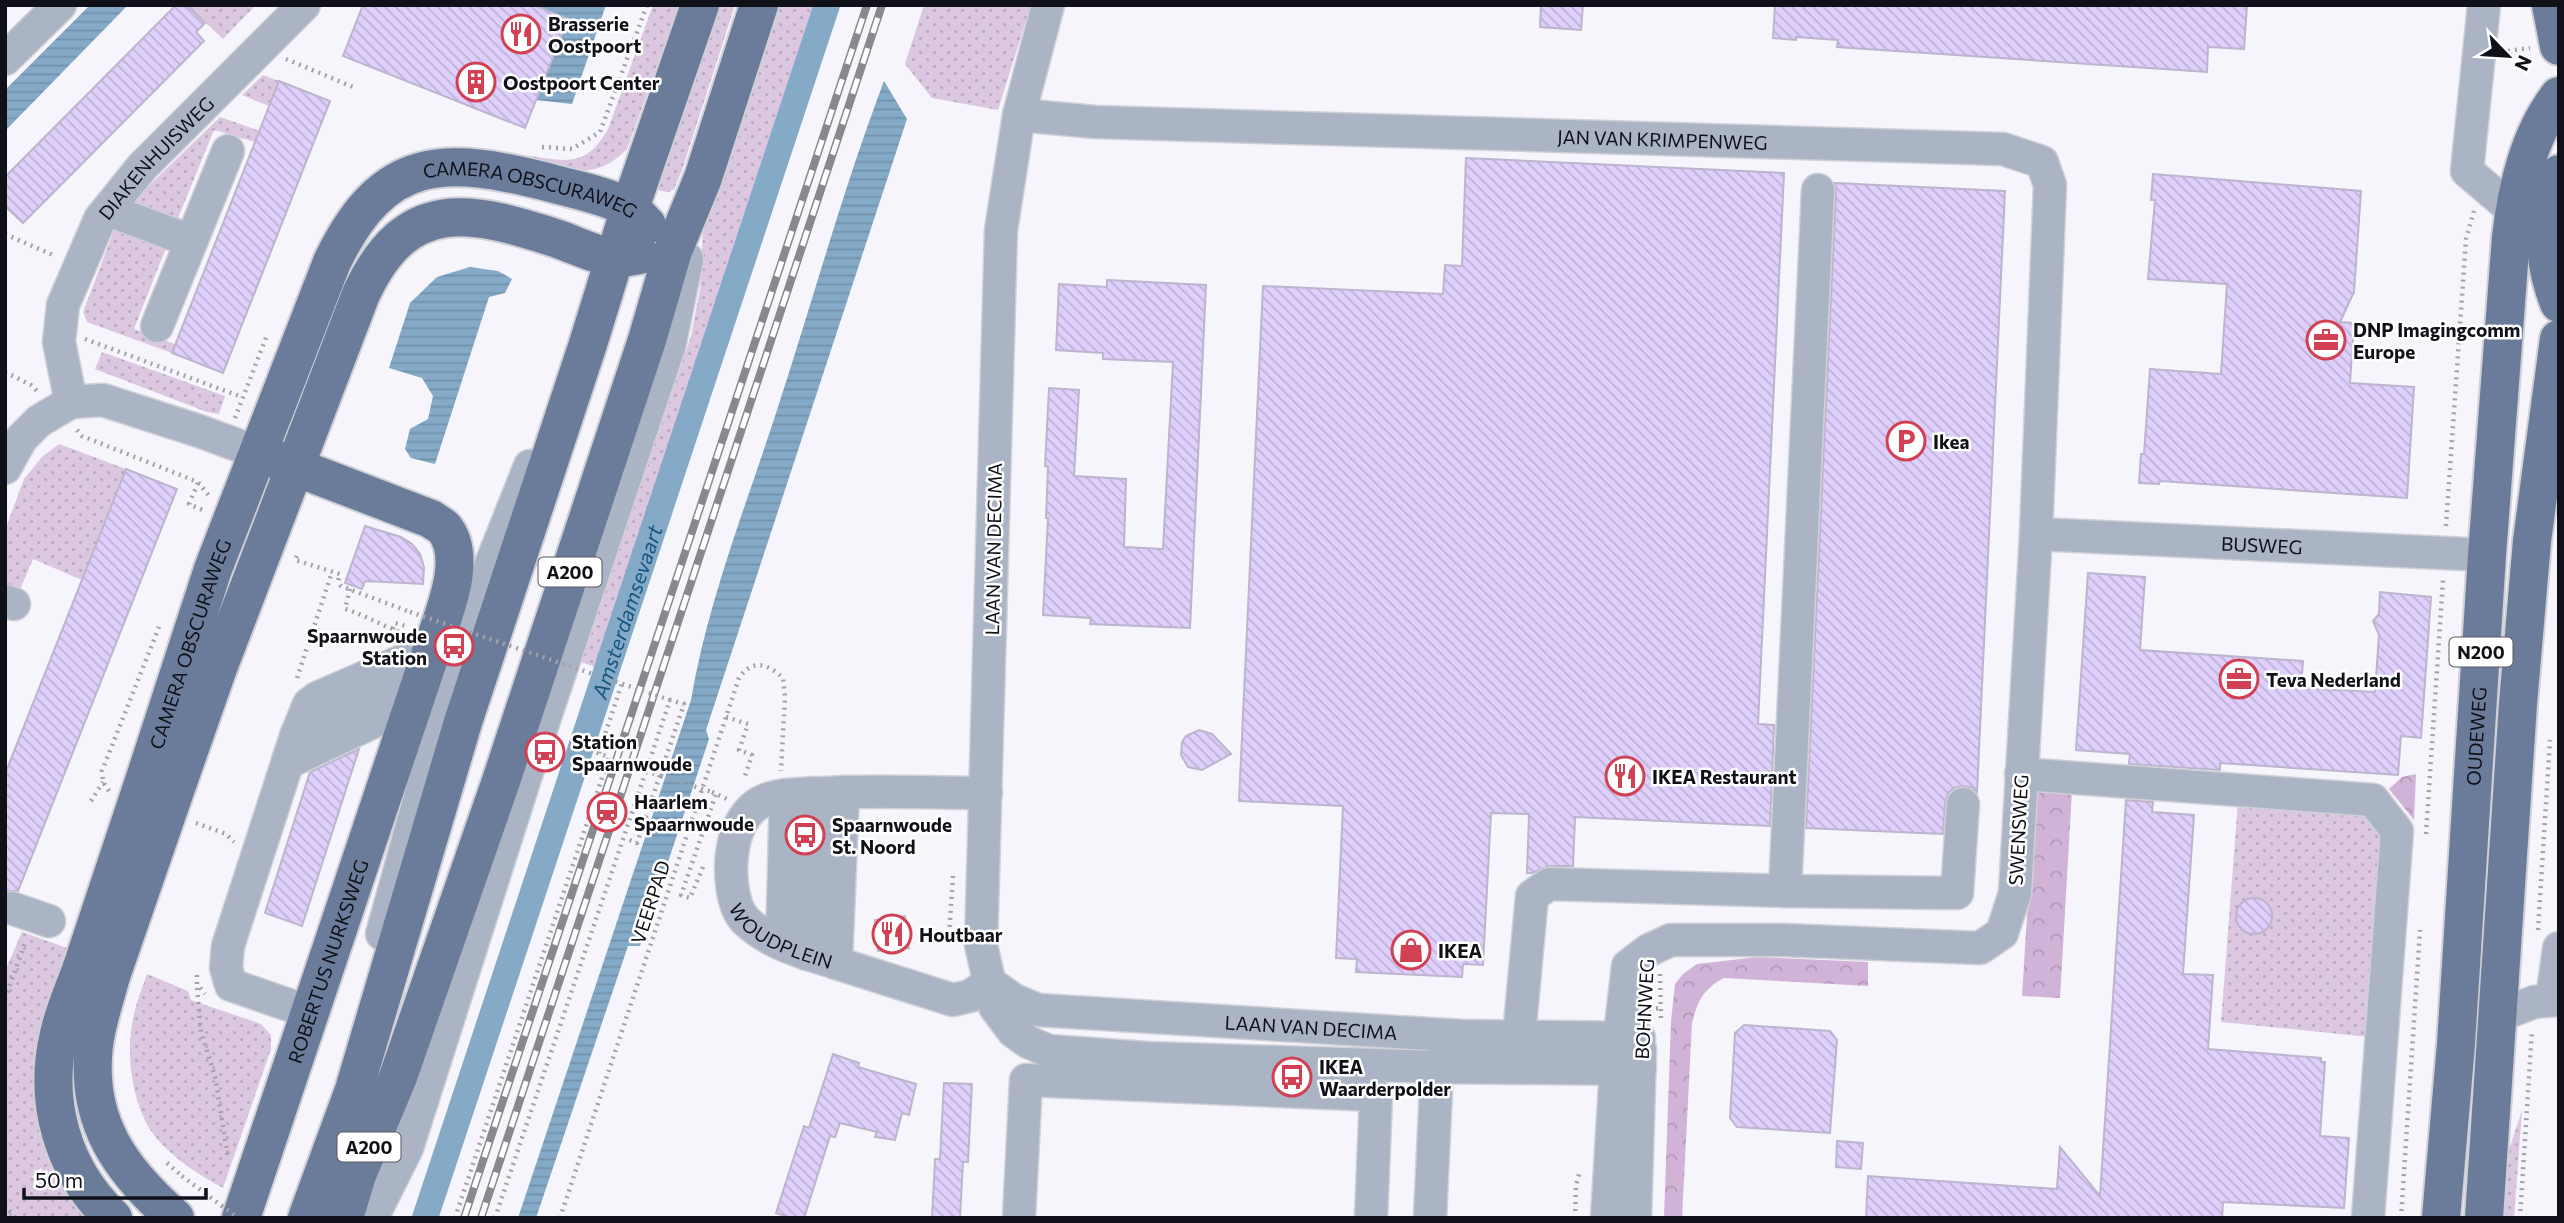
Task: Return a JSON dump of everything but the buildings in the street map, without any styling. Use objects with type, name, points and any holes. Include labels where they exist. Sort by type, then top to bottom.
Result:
[{"type":"main road","points":[[614,258],[700,5]]},
{"type":"main road","points":[[673,251],[703,178],[759,5]]},
{"type":"main road","points":[[2551,5],[2559,46]]},
{"type":"main road","name":"OUDEWEG","points":[[2441,1218],[2456,1044],[2487,555],[2514,211],[2528,157],[2549,109],[2559,96]]},
{"type":"main road","name":"CAMERA OBSCURAWEG","points":[[113,1218],[81,1178],[64,1143],[54,1107],[54,1067],[59,1032],[96,971],[162,777],[213,569],[331,262],[357,216],[388,187],[410,175],[432,169],[473,166],[599,196],[630,208],[673,251]]},
{"type":"main road","points":[[2559,174],[2548,213],[2546,255],[2548,274],[2559,303]]},
{"type":"main road","name":"CAMERA OBSCURAWEG","points":[[162,777],[218,668],[368,279],[385,253],[414,228],[449,217],[483,218],[614,258],[673,251]]},
{"type":"main road","name":"A200","points":[[344,1218],[357,1175],[398,1077],[501,781],[647,340],[673,251]]},
{"type":"main road","name":"A200","points":[[307,1218],[354,1090],[463,722],[614,258]]},
{"type":"main road","name":"N200","points":[[2484,1218],[2532,541],[2554,420],[2559,339]]},
{"type":"main road","name":"ROBERTUS NURKSWEG","points":[[235,1214],[309,1012],[452,586],[455,566],[454,546],[444,528],[431,519],[258,453]]},
{"type":"main road","name":"CAMERA OBSCURAWEG","points":[[96,971],[92,1068],[99,1109],[111,1143],[127,1171],[149,1195],[174,1216]]},
{"type":"street","points":[[5,59],[60,5]]},
{"type":"street","name":"DIAKENHUISWEG","points":[[71,402],[59,342],[63,304],[100,219],[142,167],[304,5]]},
{"type":"street","points":[[1030,124],[1048,5]]},
{"type":"street","points":[[2484,5],[2475,178],[2514,211]]},
{"type":"street","name":"JAN VAN KRIMPENWEG","points":[[1030,124],[1110,122],[2003,149],[2042,162],[2050,185],[2036,534]]},
{"type":"street","name":"LAAN VAN DECIMA","points":[[1030,124],[1001,230],[981,945],[995,1007],[1013,1031],[1028,1042],[1049,1051],[1437,1068],[1549,1068],[1629,1053]]},
{"type":"street","points":[[157,326],[228,151]]},
{"type":"street","name":"A200","points":[[372,1218],[407,1148],[534,750],[669,347],[703,178]]},
{"type":"street","points":[[1785,891],[1818,190]]},
{"type":"street","points":[[108,210],[191,241]]},
{"type":"street","points":[[5,468],[22,439],[39,421],[71,402],[103,400],[258,453]]},
{"type":"street","name":"BUSWEG","points":[[2036,534],[2487,555]]},
{"type":"street","name":"SWENSWEG","points":[[1649,950],[1671,940],[1783,940],[1980,948],[2002,933],[2015,893],[2036,534]]},
{"type":"street","points":[[309,1012],[221,992],[228,946],[291,750],[340,710],[425,668]]},
{"type":"street","points":[[2021,774],[2373,800],[2397,831],[2368,1218]]},
{"type":"street","name":"WOUDPLEIN","points":[[986,793],[805,794],[765,800],[750,808],[734,838],[730,866],[743,918],[764,935],[808,953],[953,1000],[970,996],[990,983]]},
{"type":"street","points":[[805,794],[808,953]]},
{"type":"street","points":[[805,794],[808,953]]},
{"type":"street","points":[[1488,1067],[1519,1036],[1532,897],[1549,884],[1957,893],[1963,804]]},
{"type":"street","name":"BOHNWEG","points":[[1607,1218],[1613,1118],[1641,1010],[1649,950]]},
{"type":"street","points":[[2498,1016],[2551,976]]},
{"type":"street","name":"LAAN VAN DECIMA","points":[[990,983],[1014,1000],[1038,1010],[1463,1036],[1519,1036],[1629,1053]]},
{"type":"street","points":[[1430,1218],[1437,1068],[1463,1036]]},
{"type":"street","name":"BOHNWEG","points":[[1629,1053],[1635,1218]]},
{"type":"street","points":[[1205,1088],[1219,1060]]},
{"type":"street","name":"LAAN VAN DECIMA","points":[[1549,1068],[1574,1076],[1591,1087],[1613,1118]]},
{"type":"street","points":[[1019,1218],[1026,1080],[1376,1096],[1371,1218]]},
{"type":"path","points":[[600,132],[647,5]]},
{"type":"path","points":[[2507,64],[2508,40]]},
{"type":"path","points":[[299,65],[353,87]]},
{"type":"path","points":[[2426,843],[2466,239],[2475,178]]},
{"type":"path","points":[[5,234],[80,266]]},
{"type":"path","points":[[59,342],[90,339],[242,397]]},
{"type":"path","points":[[5,372],[31,385]]},
{"type":"path","points":[[82,436],[198,482],[207,495]]},
{"type":"path","points":[[332,572],[340,575],[338,582],[341,586],[410,612],[684,704],[637,843],[629,840]]},
{"type":"path","points":[[350,589],[345,609],[370,617],[381,625],[425,639],[425,668]]},
{"type":"path","name":"VEERPAD","points":[[561,1218],[739,678],[748,667],[758,664],[772,668],[783,678],[805,794]]},
{"type":"path","points":[[599,753],[622,683]]},
{"type":"path","points":[[495,1218],[670,700]]},
{"type":"path","points":[[726,717],[748,724],[739,750],[752,755]]},
{"type":"path","points":[[2520,1218],[2551,976],[2550,739]]},
{"type":"path","points":[[454,1218],[609,757],[558,740]]},
{"type":"path","points":[[646,771],[714,793]]},
{"type":"path","points":[[92,801],[103,782]]},
{"type":"path","points":[[5,999],[32,915]]},
{"type":"path","points":[[2401,1218],[2420,926]]},
{"type":"path","points":[[197,973],[201,1032],[215,1076],[228,1159]]},
{"type":"path","points":[[197,984],[201,992],[221,992]]},
{"type":"path","points":[[164,1161],[235,1214]]},
{"type":"path","points":[[5,1205],[16,1218]]},
{"type":"path","points":[[222,1218],[235,1214]]},
{"type":"shaded area","points":[[187,5],[256,5],[223,39]]},
{"type":"shaded area","points":[[653,5],[679,5],[627,149],[604,166],[593,169],[570,170],[530,162],[531,156],[556,160],[576,159],[592,150],[600,141],[608,129]]},
{"type":"shaded area","points":[[719,5],[735,5],[682,170],[674,189],[669,192],[654,190]]},
{"type":"shaded area","points":[[778,5],[818,5],[601,669],[581,662],[691,336],[700,289],[703,231]]},
{"type":"shaded area","points":[[924,5],[1031,5],[998,110],[932,98],[905,64]]},
{"type":"shaded area","points":[[263,75],[279,81],[269,106],[242,95]]},
{"type":"shaded area","points":[[220,117],[260,131],[255,142],[214,130],[176,223],[129,205]]},
{"type":"shaded area","points":[[115,228],[166,248],[134,329],[175,344],[172,353],[87,322],[83,312]]},
{"type":"shaded area","points":[[102,352],[225,396],[219,414],[207,412],[95,369]]},
{"type":"shaded area","points":[[59,444],[126,469],[82,580],[33,559],[19,592],[5,586],[5,530],[24,479],[42,457]]},
{"type":"shaded area","points":[[2238,802],[2356,811],[2372,823],[2383,838],[2369,1037],[2221,1022]]},
{"type":"shaded area","points":[[22,932],[67,948],[50,1004],[89,1218],[5,1218],[5,971]]},
{"type":"shaded area","points":[[147,974],[188,991],[191,1000],[261,1024],[271,1035],[271,1049],[223,1188],[192,1169],[162,1145],[148,1126],[137,1099],[131,1070],[130,1039],[135,1010]]},
{"type":"shaded area","points":[[2522,1110],[2514,1218],[2500,1218],[2506,1159]]},
{"type":"green space","points":[[2416,774],[2414,820],[2389,789],[2402,777]]},
{"type":"green space","points":[[2035,787],[2072,790],[2060,998],[2022,996]]},
{"type":"green space","points":[[1758,957],[1868,962],[1868,986],[1724,978],[1706,991],[1692,1023],[1682,1218],[1664,1218],[1671,1021],[1675,984],[1697,964]]},
{"type":"water","points":[[90,5],[128,5],[5,131],[5,90]]},
{"type":"water","points":[[534,5],[606,5],[572,104],[536,100],[568,19]]},
{"type":"water","points":[[884,81],[907,119],[706,730],[709,739],[640,946],[628,946],[536,1218],[518,1218],[691,700],[707,626],[729,554],[855,162]]},
{"type":"water","points":[[470,267],[498,271],[512,279],[505,293],[489,297],[435,464],[411,458],[405,449],[410,429],[428,419],[433,396],[422,378],[389,368],[410,303],[437,277]]},
{"type":"waterway","name":"Amsterdamsevaart","points":[[425,1218],[827,5]]},
{"type":"railway","points":[[464,1218],[867,5]]},
{"type":"railway","points":[[481,1218],[882,5]]},
{"type":"place","name":"Brasserie Oostpoort","points":[[521,34]]},
{"type":"place","name":"Oostpoort Center","points":[[476,82]]},
{"type":"place","name":"DNP Imagingcomm Europe","points":[[2326,340]]},
{"type":"place","name":"Ikea","points":[[1906,441]]},
{"type":"place","name":"Spaarnwoude Station","points":[[454,646]]},
{"type":"place","name":"Teva Nederland","points":[[2239,679]]},
{"type":"place","name":"Station Spaarnwoude","points":[[545,752]]},
{"type":"place","name":"IKEA Restaurant","points":[[1625,776]]},
{"type":"place","name":"Haarlem Spaarnwoude","points":[[607,812]]},
{"type":"place","name":"Spaarnwoude St. Noord","points":[[805,835]]},
{"type":"place","name":"Houtbaar","points":[[892,934]]},
{"type":"place","name":"IKEA","points":[[1411,950]]},
{"type":"place","name":"IKEA Waarderpolder","points":[[1292,1077]]}]
